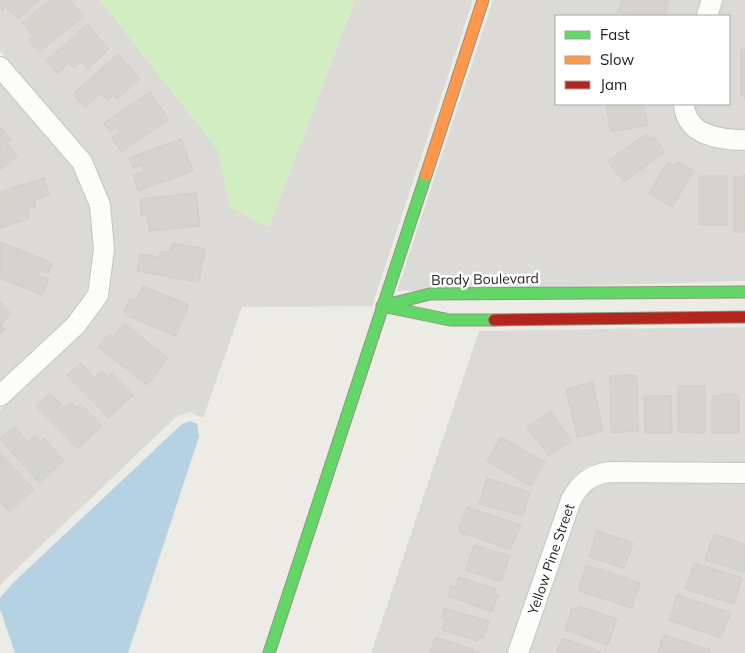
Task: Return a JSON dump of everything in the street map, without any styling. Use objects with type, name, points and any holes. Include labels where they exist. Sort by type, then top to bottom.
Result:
[{"type":"street","points":[[269,653],[483,0]]},
{"type":"street","points":[[707,15],[712,0]]},
{"type":"street","points":[[0,67],[82,162],[100,205],[104,249],[98,295],[76,325],[0,396]]},
{"type":"street","points":[[684,105],[684,111],[693,126],[710,137],[745,140]]},
{"type":"street","name":"Brody Boulevard","points":[[382,306],[430,294],[745,292]]},
{"type":"street","points":[[382,306],[450,320],[745,317]]},
{"type":"street","name":"Yellow Pine Street","points":[[518,653],[571,500],[584,482],[591,476],[609,472],[745,473]]},
{"type":"shaded area","points":[[0,0],[100,0],[218,150],[230,207],[269,227],[355,0],[473,0],[372,306],[242,307],[203,418],[190,412],[176,417],[0,585],[0,410],[82,333],[105,302],[109,204],[89,155],[0,51]]},
{"type":"shaded area","points":[[493,0],[702,0],[697,15],[555,15],[555,105],[675,105],[676,117],[685,132],[705,146],[729,151],[745,151],[745,281],[397,291]]},
{"type":"shaded area","points":[[722,0],[745,0],[745,129],[713,127],[700,118],[693,105],[730,105],[730,15],[717,15]]},
{"type":"shaded area","points":[[0,82],[75,168],[90,208],[94,249],[89,291],[69,317],[0,382]]},
{"type":"shaded area","points":[[745,327],[745,462],[609,461],[585,467],[572,479],[562,496],[508,653],[371,653],[479,331]]},
{"type":"shaded area","points":[[609,482],[740,482],[745,484],[745,653],[529,653],[579,505],[595,486]]},
{"type":"green space","points":[[100,0],[355,0],[269,227],[230,207],[218,150]]},
{"type":"water","points":[[190,421],[197,424],[199,437],[128,653],[15,653],[0,609],[0,598],[13,583],[182,424]]},
{"type":"building","points":[[0,0],[40,0],[18,19],[6,7],[2,11]]},
{"type":"building","points":[[50,0],[70,0],[84,16],[39,52],[29,40],[33,36],[23,22]]},
{"type":"building","points":[[622,0],[669,0],[665,15],[628,15],[618,12]]},
{"type":"building","points":[[87,24],[109,49],[88,69],[81,62],[74,68],[69,63],[58,74],[46,61]]},
{"type":"building","points":[[741,50],[745,50],[745,100],[744,96],[741,96]]},
{"type":"building","points":[[118,54],[140,79],[117,99],[113,95],[107,100],[101,93],[85,108],[73,94]]},
{"type":"building","points":[[150,92],[169,120],[121,152],[112,138],[121,132],[118,127],[110,132],[104,123]]},
{"type":"building","points":[[643,105],[648,125],[611,132],[606,106]]},
{"type":"building","points":[[0,127],[11,139],[6,143],[17,156],[0,170]]},
{"type":"building","points":[[646,134],[650,139],[654,137],[665,152],[624,182],[608,161]]},
{"type":"building","points":[[181,139],[193,171],[138,191],[133,175],[144,171],[142,165],[133,168],[129,158]]},
{"type":"building","points":[[668,162],[675,166],[677,162],[694,171],[672,207],[649,193]]},
{"type":"building","points":[[745,175],[745,232],[734,232],[734,177],[743,177]]},
{"type":"building","points":[[699,176],[727,176],[727,225],[699,225]]},
{"type":"building","points":[[44,178],[49,195],[34,200],[36,206],[27,209],[29,218],[0,228],[0,192]]},
{"type":"building","points":[[196,193],[200,226],[150,231],[147,215],[141,215],[140,199]]},
{"type":"building","points":[[1,242],[52,263],[48,273],[40,270],[38,275],[49,279],[42,295],[0,278]]},
{"type":"building","points":[[172,243],[205,249],[205,258],[203,259],[199,282],[137,271],[140,254],[159,257],[161,251],[170,252]]},
{"type":"building","points":[[143,286],[189,305],[176,336],[124,314],[130,298],[136,300]]},
{"type":"building","points":[[0,302],[11,313],[1,325],[5,329],[0,334]]},
{"type":"building","points":[[125,324],[168,358],[147,385],[98,347],[109,334],[113,337]]},
{"type":"building","points":[[81,363],[95,378],[102,371],[108,377],[112,373],[133,395],[109,418],[67,375]]},
{"type":"building","points":[[610,376],[637,376],[638,431],[611,433]]},
{"type":"building","points":[[593,382],[603,431],[577,437],[566,389]]},
{"type":"building","points":[[678,386],[705,386],[705,433],[678,432]]},
{"type":"building","points":[[50,393],[64,408],[71,402],[77,408],[81,404],[102,426],[78,449],[36,406]]},
{"type":"building","points":[[729,394],[739,396],[739,433],[712,433],[712,396]]},
{"type":"building","points":[[644,396],[671,396],[672,433],[645,433]]},
{"type":"building","points":[[550,411],[571,441],[549,456],[527,427]]},
{"type":"building","points":[[14,426],[27,442],[35,436],[40,442],[44,438],[64,461],[39,483],[0,439]]},
{"type":"building","points":[[501,437],[545,462],[531,486],[487,461]]},
{"type":"building","points":[[0,453],[34,489],[10,512],[0,502]]},
{"type":"building","points":[[487,478],[530,492],[523,516],[479,504]]},
{"type":"building","points":[[467,507],[521,525],[510,549],[459,532],[459,527]]},
{"type":"building","points":[[597,531],[633,543],[624,568],[589,557]]},
{"type":"building","points":[[714,534],[745,544],[745,572],[705,560]]},
{"type":"building","points":[[474,545],[510,556],[501,582],[466,570]]},
{"type":"building","points":[[694,563],[742,578],[734,604],[685,589]]},
{"type":"building","points":[[586,565],[640,583],[632,608],[579,591]]},
{"type":"building","points":[[459,577],[496,589],[494,594],[498,595],[492,612],[448,596],[451,586],[456,587]]},
{"type":"building","points":[[677,595],[731,613],[721,638],[669,620]]},
{"type":"building","points":[[578,606],[617,619],[608,645],[565,630],[572,608],[577,609]]},
{"type":"building","points":[[444,608],[489,621],[484,638],[479,637],[478,641],[442,630],[446,619],[441,618]]},
{"type":"building","points":[[664,635],[710,650],[709,653],[658,653],[661,645],[659,644]]},
{"type":"building","points":[[435,637],[478,651],[478,653],[430,653]]},
{"type":"building","points":[[562,638],[601,652],[601,653],[557,653]]},
{"type":"traffic: fast","points":[[269,653],[426,175]]},
{"type":"traffic: fast","points":[[494,320],[450,320],[382,306],[430,294],[745,292]]},
{"type":"traffic: slow","points":[[426,175],[483,0]]},
{"type":"traffic: jam","points":[[494,320],[745,317]]}]
